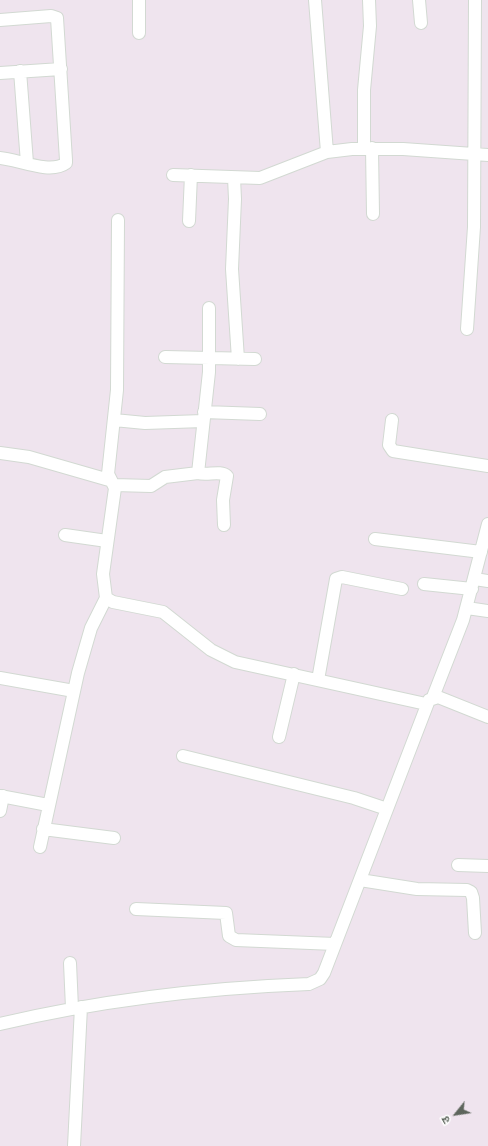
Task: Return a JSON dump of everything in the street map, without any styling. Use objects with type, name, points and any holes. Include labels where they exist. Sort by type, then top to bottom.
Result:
[{"type":"street","points":[[139,0],[139,33]]},
{"type":"street","points":[[315,0],[327,152]]},
{"type":"street","points":[[368,0],[370,26],[364,90],[373,214]]},
{"type":"street","points":[[419,0],[420,22]]},
{"type":"street","points":[[467,329],[474,227],[475,0]]},
{"type":"street","points":[[0,20],[55,16],[58,26],[66,163],[55,166],[36,166],[0,158]]},
{"type":"street","points":[[0,73],[60,69]]},
{"type":"street","points":[[20,72],[27,164]]},
{"type":"street","points":[[173,175],[260,178],[327,152],[368,148],[488,155]]},
{"type":"street","points":[[189,221],[191,175]]},
{"type":"street","points":[[234,178],[236,199],[232,269],[238,359]]},
{"type":"street","points":[[40,847],[74,691],[91,628],[106,598],[103,574],[115,493],[108,474],[117,390],[118,220]]},
{"type":"street","points":[[198,473],[208,359],[208,308]]},
{"type":"street","points":[[165,357],[255,359]]},
{"type":"street","points":[[114,420],[145,424],[204,417],[260,414]]},
{"type":"street","points":[[392,420],[389,445],[393,451],[488,466]]},
{"type":"street","points":[[0,453],[28,457],[112,482],[151,486],[164,477],[198,473],[205,475],[223,473],[227,476],[223,500],[224,525]]},
{"type":"street","points":[[0,1024],[76,1008],[246,986],[309,984],[320,979],[324,973],[387,809],[457,637],[473,584],[488,524]]},
{"type":"street","points":[[65,535],[107,541]]},
{"type":"street","points":[[375,539],[481,552]]},
{"type":"street","points":[[318,680],[336,579],[342,577],[402,589]]},
{"type":"street","points":[[424,584],[473,584],[488,581]]},
{"type":"street","points":[[106,598],[113,602],[162,612],[202,643],[227,659],[318,680],[430,701],[445,700],[488,717]]},
{"type":"street","points":[[466,608],[488,611]]},
{"type":"street","points":[[279,736],[294,674]]},
{"type":"street","points":[[0,678],[74,691]]},
{"type":"street","points":[[183,756],[354,798],[387,809]]},
{"type":"street","points":[[0,811],[1,796],[48,805]]},
{"type":"street","points":[[43,829],[114,838]]},
{"type":"street","points":[[458,865],[488,866]]},
{"type":"street","points":[[360,880],[418,889],[467,890],[471,892],[473,898],[475,933]]},
{"type":"street","points":[[136,909],[226,913],[229,936],[236,940],[335,944]]},
{"type":"street","points":[[70,963],[76,1008],[74,1146]]}]
